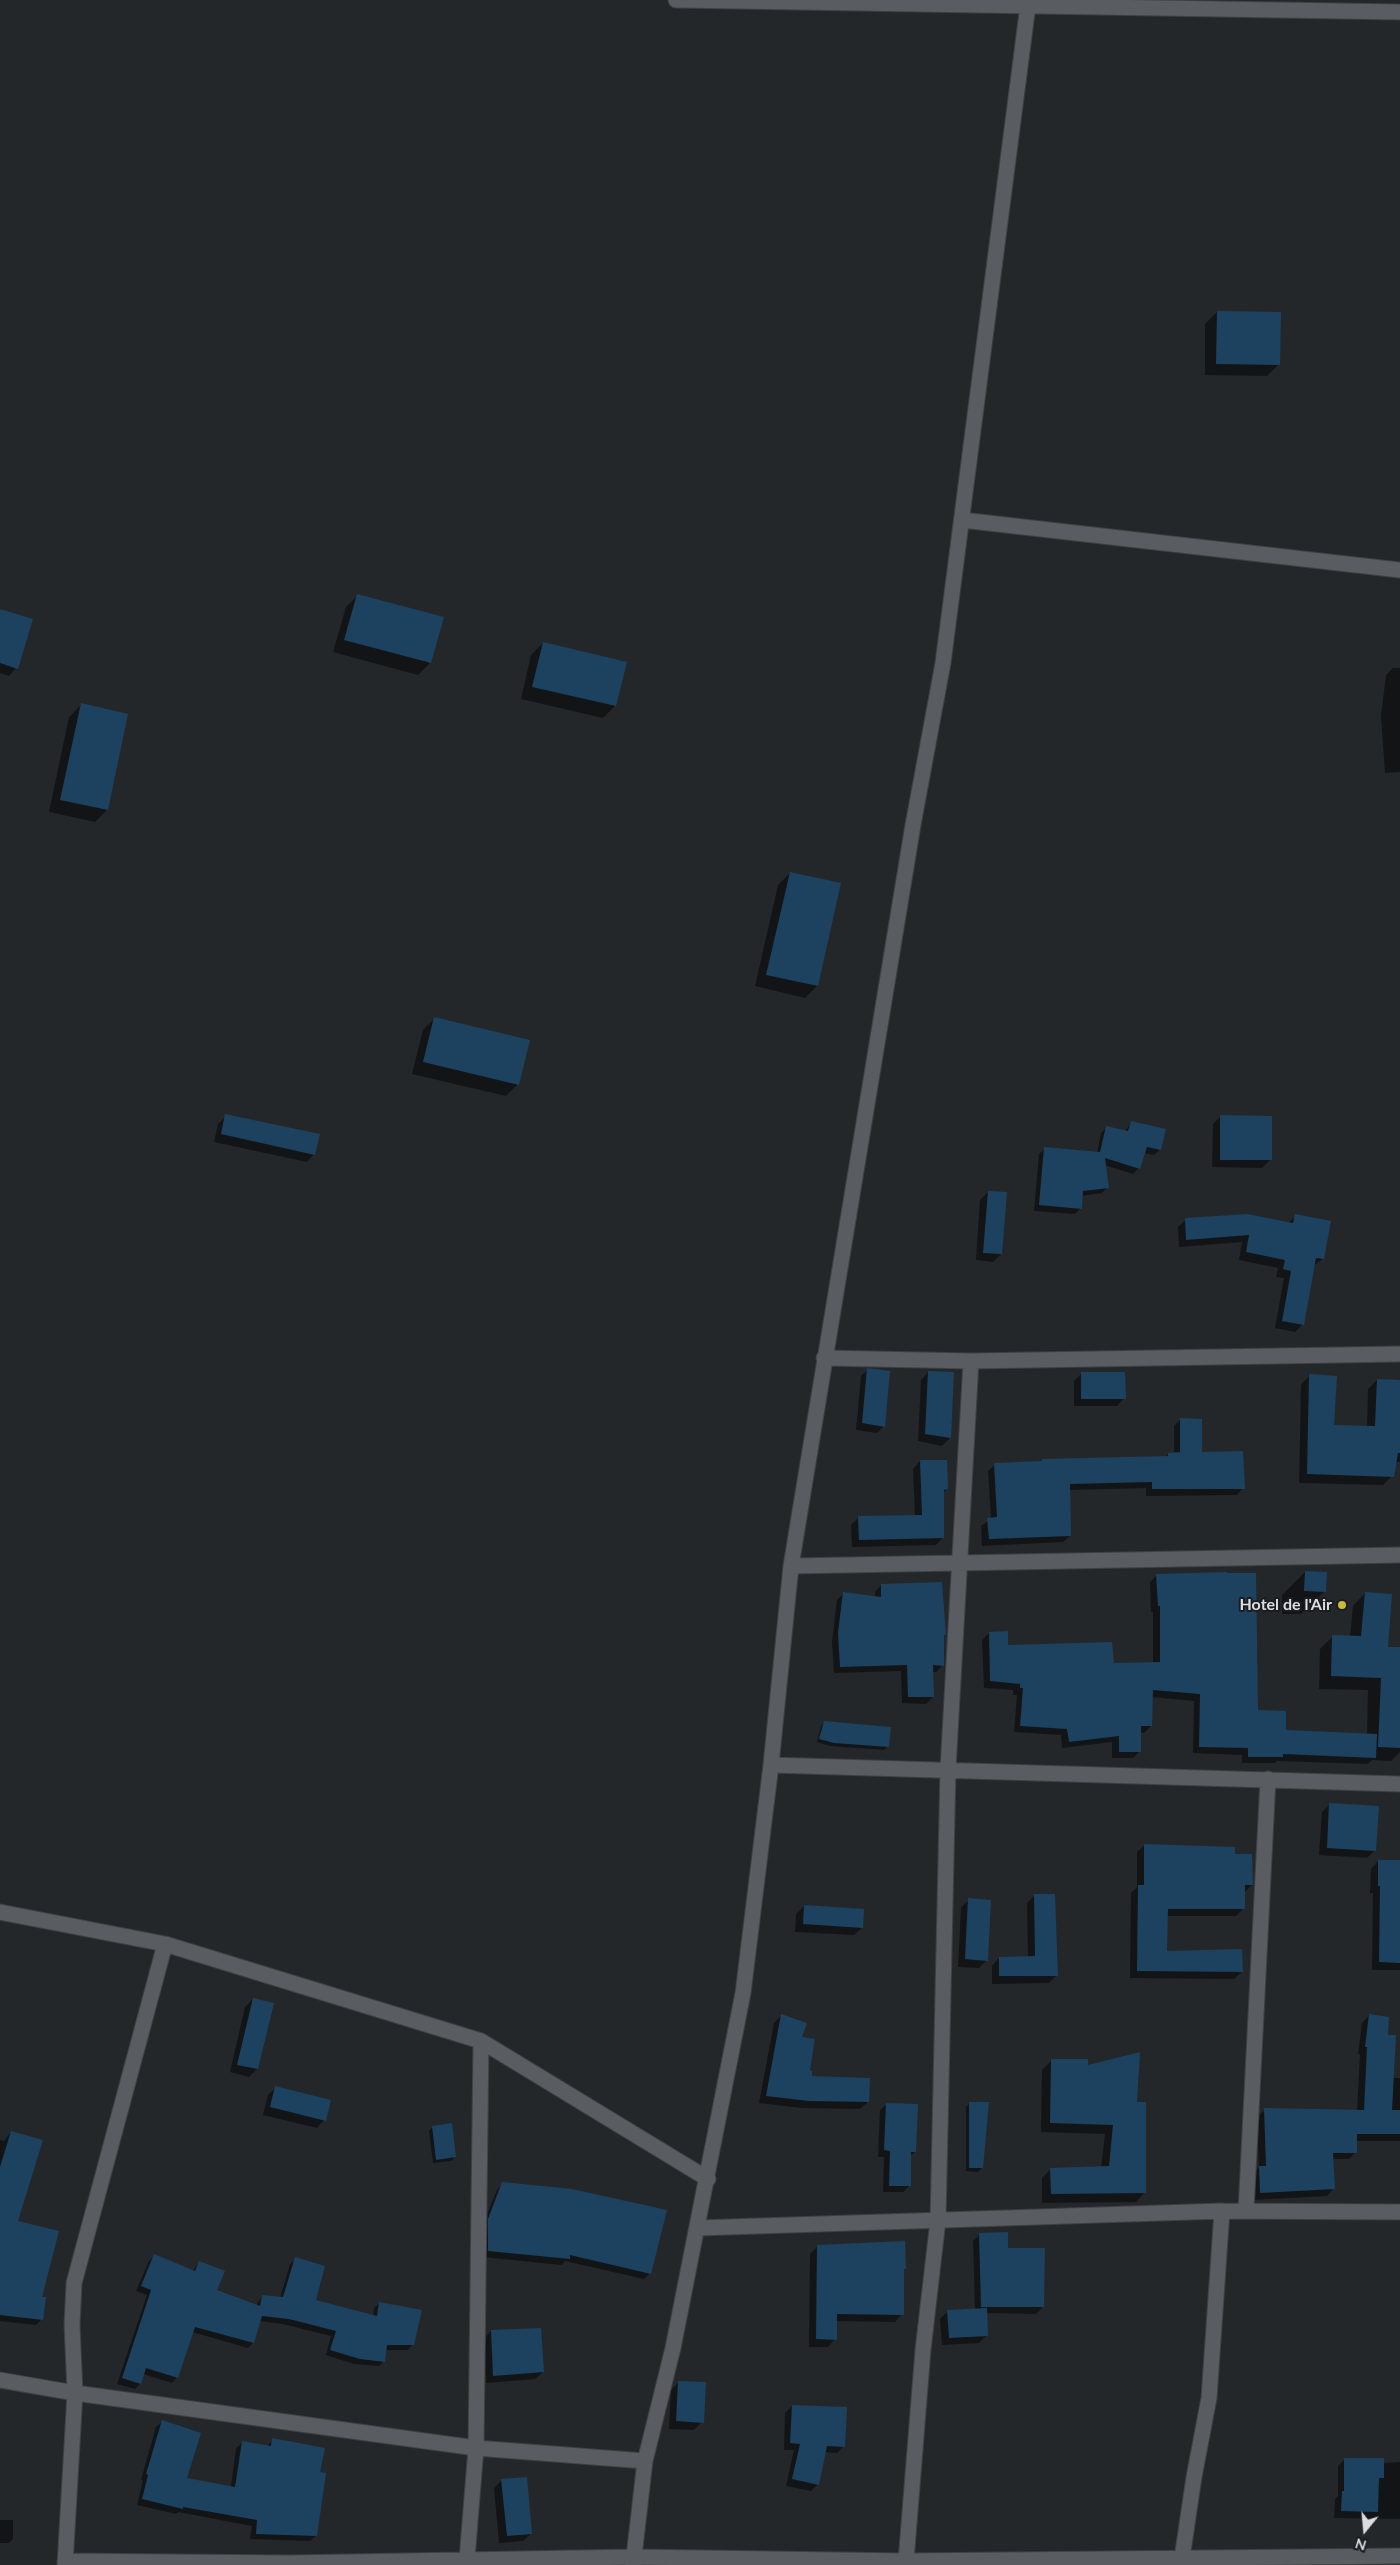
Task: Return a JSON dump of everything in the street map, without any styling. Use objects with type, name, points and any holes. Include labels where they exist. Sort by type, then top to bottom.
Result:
[{"type":"street","points":[[676,0],[1028,5],[1267,4],[1400,12]]},
{"type":"street","points":[[633,2561],[645,2461],[673,2348],[708,2179],[743,1993],[771,1765],[791,1566],[913,825],[943,663],[1028,5]]},
{"type":"street","points":[[962,520],[1400,570]]},
{"type":"street","points":[[824,1358],[971,1361],[1400,1354]]},
{"type":"street","points":[[906,2561],[923,2350],[938,2220],[948,1769],[971,1361]]},
{"type":"street","points":[[791,1566],[1400,1555]]},
{"type":"street","points":[[771,1765],[1400,1784]]},
{"type":"street","points":[[1246,2211],[1268,1779]]},
{"type":"street","points":[[0,1912],[165,1944],[481,2041],[708,2179]]},
{"type":"street","points":[[165,1944],[74,2283],[72,2325],[75,2393],[65,2563],[289,2563],[467,2559],[1181,2562],[1400,2556]]},
{"type":"street","points":[[467,2559],[476,2448],[481,2041]]},
{"type":"street","points":[[697,2228],[1222,2211],[1400,2212]]},
{"type":"street","points":[[1181,2562],[1209,2398],[1222,2211]]},
{"type":"street","points":[[0,2380],[75,2393],[476,2448],[645,2461]]},
{"type":"building","points":[[1217,311],[1281,312],[1280,365],[1216,364]]},
{"type":"building","points":[[357,594],[444,617],[431,663],[344,640]]},
{"type":"building","points":[[0,609],[33,619],[18,669],[0,663]]},
{"type":"building","points":[[543,642],[627,662],[616,706],[532,687]]},
{"type":"building","points":[[81,703],[128,714],[108,810],[60,800]]},
{"type":"building","points":[[790,872],[841,883],[818,986],[766,975]]},
{"type":"building","points":[[434,1017],[530,1040],[519,1085],[423,1062]]},
{"type":"building","points":[[225,1114],[320,1134],[315,1155],[221,1134]]},
{"type":"building","points":[[1220,1115],[1272,1116],[1272,1160],[1220,1160]]},
{"type":"building","points":[[1131,1121],[1166,1129],[1161,1150],[1147,1147],[1140,1169],[1105,1158],[1109,1188],[1083,1191],[1082,1209],[1039,1205],[1044,1147],[1100,1152],[1106,1126],[1128,1131]]},
{"type":"building","points":[[988,1191],[1007,1192],[1002,1254],[983,1253]]},
{"type":"building","points":[[1247,1214],[1293,1223],[1295,1214],[1331,1221],[1324,1259],[1316,1258],[1304,1325],[1282,1321],[1291,1271],[1283,1269],[1285,1260],[1246,1252],[1249,1235],[1186,1240],[1185,1218]]},
{"type":"building","points":[[867,1368],[890,1371],[885,1427],[862,1423]]},
{"type":"building","points":[[928,1371],[954,1372],[951,1438],[925,1434]]},
{"type":"building","points":[[1081,1372],[1125,1372],[1126,1399],[1081,1399]]},
{"type":"building","points":[[1309,1374],[1337,1376],[1334,1425],[1375,1426],[1377,1379],[1400,1380],[1400,1453],[1398,1453],[1394,1477],[1307,1474]]},
{"type":"building","points":[[1180,1418],[1202,1419],[1202,1452],[1243,1451],[1245,1489],[1152,1489],[1152,1482],[1070,1484],[1071,1536],[989,1539],[987,1518],[997,1517],[994,1463],[1042,1461],[1042,1459],[1168,1456],[1168,1453],[1180,1452]]},
{"type":"building","points":[[920,1460],[947,1460],[948,1489],[944,1490],[944,1538],[859,1540],[858,1516],[922,1515]]},
{"type":"building","points":[[1305,1571],[1327,1572],[1326,1592],[1304,1591]]},
{"type":"building","points":[[1256,1573],[1258,1710],[1286,1711],[1286,1730],[1377,1734],[1376,1758],[1283,1754],[1283,1757],[1248,1757],[1248,1748],[1199,1747],[1200,1694],[1153,1690],[1152,1726],[1141,1726],[1141,1752],[1119,1752],[1119,1736],[1069,1742],[1067,1729],[1020,1726],[1023,1688],[1020,1688],[1020,1684],[990,1681],[989,1632],[1008,1631],[1008,1645],[1112,1642],[1114,1663],[1160,1662],[1160,1606],[1158,1606],[1156,1574]]},
{"type":"building","points":[[942,1582],[946,1635],[944,1635],[944,1666],[933,1665],[934,1697],[908,1697],[907,1665],[840,1667],[838,1633],[843,1592],[881,1597],[881,1584]]},
{"type":"building","points":[[1365,1592],[1392,1594],[1388,1647],[1400,1647],[1400,1748],[1378,1747],[1381,1678],[1331,1676],[1332,1635],[1361,1636]]},
{"type":"building","points":[[824,1721],[891,1727],[889,1747],[834,1743],[819,1739]]},
{"type":"building","points":[[1329,1803],[1379,1806],[1376,1851],[1327,1848]]},
{"type":"building","points":[[1144,1844],[1235,1847],[1235,1854],[1252,1854],[1253,1885],[1245,1885],[1245,1909],[1168,1909],[1167,1951],[1242,1949],[1243,1972],[1137,1971],[1138,1885],[1144,1885]]},
{"type":"building","points":[[1378,1860],[1400,1860],[1400,1963],[1379,1962],[1380,1886],[1378,1886]]},
{"type":"building","points":[[1034,1894],[1055,1894],[1058,1976],[999,1976],[999,1957],[1035,1956]]},
{"type":"building","points":[[968,1898],[991,1900],[988,1961],[965,1959]]},
{"type":"building","points":[[804,1905],[864,1909],[863,1928],[803,1924]]},
{"type":"building","points":[[253,1998],[274,2003],[258,2069],[237,2065]]},
{"type":"building","points":[[781,2014],[807,2023],[802,2037],[815,2039],[810,2070],[812,2071],[812,2076],[870,2078],[869,2102],[809,2101],[766,2096]]},
{"type":"building","points":[[1369,2014],[1389,2017],[1388,2035],[1396,2035],[1392,2110],[1400,2110],[1400,2134],[1357,2134],[1357,2153],[1333,2153],[1335,2189],[1260,2193],[1259,2166],[1266,2166],[1264,2108],[1364,2110],[1367,2047],[1365,2047]]},
{"type":"building","points":[[1140,2052],[1137,2102],[1146,2102],[1146,2193],[1051,2194],[1050,2168],[1109,2166],[1113,2125],[1050,2123],[1051,2059],[1088,2059],[1088,2065]]},
{"type":"building","points":[[275,2086],[331,2100],[326,2121],[270,2107]]},
{"type":"building","points":[[969,2102],[989,2102],[983,2168],[969,2168]]},
{"type":"building","points":[[886,2103],[918,2104],[916,2152],[911,2152],[911,2186],[889,2186],[890,2151],[884,2150]]},
{"type":"building","points":[[452,2123],[456,2157],[436,2160],[432,2126]]},
{"type":"building","points":[[11,2131],[43,2140],[18,2221],[59,2231],[42,2297],[46,2297],[43,2320],[0,2315],[0,2167]]},
{"type":"building","points":[[502,2182],[572,2189],[667,2210],[651,2274],[570,2255],[570,2259],[488,2251],[488,2219]]},
{"type":"building","points":[[1008,2232],[1008,2248],[1045,2248],[1044,2307],[981,2307],[979,2233]]},
{"type":"building","points":[[905,2241],[904,2315],[837,2314],[837,2340],[816,2339],[817,2245]]},
{"type":"building","points":[[154,2254],[195,2271],[199,2261],[225,2271],[217,2290],[260,2306],[262,2295],[283,2297],[295,2257],[325,2266],[316,2300],[377,2316],[379,2302],[422,2310],[414,2345],[387,2345],[385,2362],[360,2359],[330,2350],[336,2331],[289,2319],[262,2316],[254,2343],[195,2327],[178,2378],[146,2368],[141,2384],[122,2378],[151,2290],[141,2286]]},
{"type":"building","points":[[987,2308],[988,2336],[949,2338],[947,2310]]},
{"type":"building","points":[[541,2328],[544,2372],[493,2376],[491,2330]]},
{"type":"building","points":[[678,2381],[706,2382],[704,2423],[676,2421]]},
{"type":"building","points":[[792,2405],[847,2407],[845,2447],[827,2446],[819,2485],[792,2479],[800,2444],[790,2443]]},
{"type":"building","points":[[162,2420],[201,2433],[187,2478],[235,2487],[242,2441],[271,2446],[272,2438],[325,2448],[320,2472],[326,2473],[317,2536],[256,2534],[257,2520],[183,2507],[183,2509],[142,2499],[148,2475],[146,2474]]},
{"type":"building","points":[[1344,2458],[1384,2458],[1384,2478],[1379,2478],[1378,2512],[1341,2511],[1342,2491],[1344,2491]]},
{"type":"building","points":[[527,2477],[532,2534],[507,2536],[501,2479]]},
{"type":"place","name":"Hotel de l'Air","points":[[1342,1605]]}]
